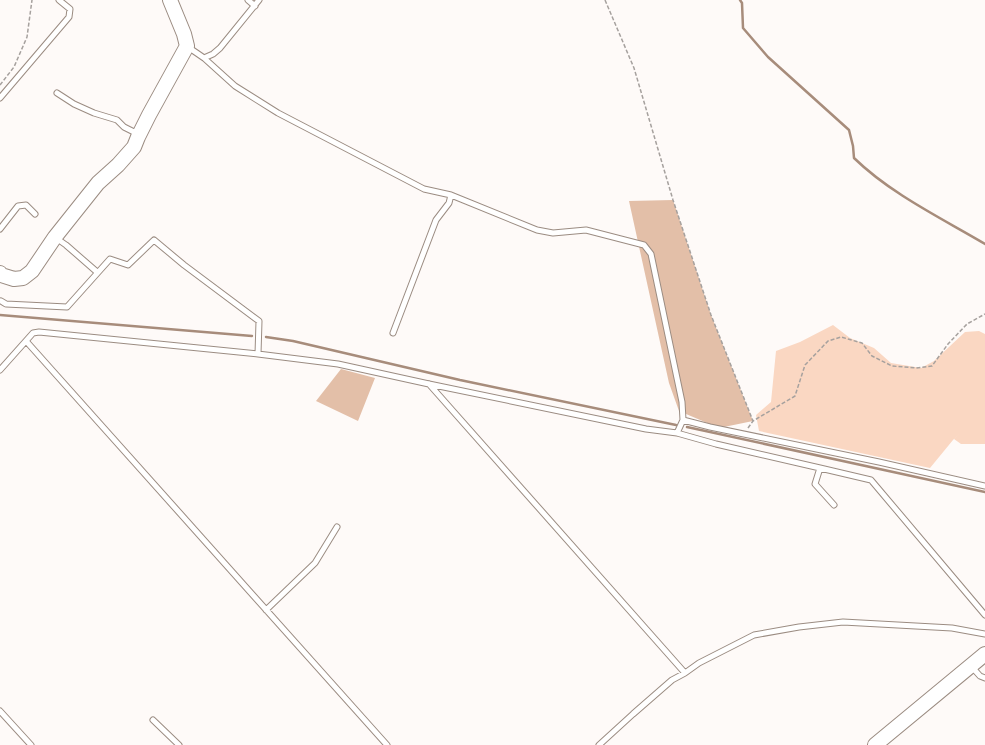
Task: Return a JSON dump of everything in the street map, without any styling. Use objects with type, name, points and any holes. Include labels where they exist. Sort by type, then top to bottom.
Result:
[{"type":"street","points":[[0,273],[1,275],[14,279],[23,278],[32,271],[55,237],[98,183],[118,165],[134,147],[188,46],[170,0]]},
{"type":"street","points":[[875,745],[985,654]]},
{"type":"lane","points":[[0,98],[69,17],[70,9],[59,0]]},
{"type":"lane","points":[[248,0],[255,6]]},
{"type":"lane","points":[[204,58],[213,54],[220,48],[259,0]]},
{"type":"lane","points":[[188,46],[204,58],[235,86],[278,113],[424,189],[451,195],[537,230],[553,233],[586,230],[644,245],[651,254],[679,385],[683,420],[677,433]]},
{"type":"lane","points":[[57,93],[74,104],[94,113],[117,120],[124,127],[134,132],[138,137]]},
{"type":"lane","points":[[393,333],[436,220],[449,203],[451,195]]},
{"type":"lane","points":[[0,229],[18,206],[26,205],[35,214]]},
{"type":"lane","points":[[55,237],[97,272]]},
{"type":"lane","points":[[1,301],[6,304],[67,307],[110,259],[128,265],[154,240],[184,265],[259,322],[258,354]]},
{"type":"lane","points":[[0,370],[33,333],[39,332],[258,354],[338,364],[646,429],[677,433],[716,444],[871,480],[985,615]]},
{"type":"lane","points":[[26,341],[387,745]]},
{"type":"lane","points":[[429,384],[685,673]]},
{"type":"lane","points":[[683,420],[985,486]]},
{"type":"lane","points":[[820,468],[814,484],[834,505]]},
{"type":"lane","points":[[266,610],[315,563],[337,527]]},
{"type":"lane","points":[[599,745],[672,680],[699,663],[754,635],[799,627],[843,622],[952,628],[985,634]]},
{"type":"lane","points":[[971,666],[980,676],[985,678]]},
{"type":"lane","points":[[0,711],[31,745]]},
{"type":"lane","points":[[153,720],[179,745]]},
{"type":"path","points":[[0,85],[14,67],[27,37],[32,0]]},
{"type":"path","points":[[605,0],[634,68],[673,200],[711,315],[753,422]]},
{"type":"path","points":[[743,434],[753,422],[795,396],[805,365],[828,341],[841,337],[862,343],[872,356],[892,366],[916,368],[932,366],[948,344],[967,324],[985,314]]},
{"type":"shaded area","points":[[673,200],[711,315],[753,421],[719,428],[679,411],[669,383],[629,201]]},
{"type":"shaded area","points":[[833,325],[850,338],[874,348],[891,363],[921,368],[934,361],[965,332],[979,331],[985,334],[985,444],[961,444],[954,439],[970,422],[953,440],[930,468],[759,431],[756,415],[771,402],[776,351],[800,342]]},
{"type":"shaded area","points":[[341,369],[375,378],[358,421],[316,401]]},
{"type":"waterway","points":[[740,0],[742,3],[743,28],[768,57],[849,130],[854,158],[868,171],[900,194],[985,244]]},
{"type":"waterway","points":[[0,315],[252,336]]},
{"type":"waterway","points":[[266,337],[293,341],[460,380],[676,425]]},
{"type":"waterway","points":[[687,427],[985,492]]}]
